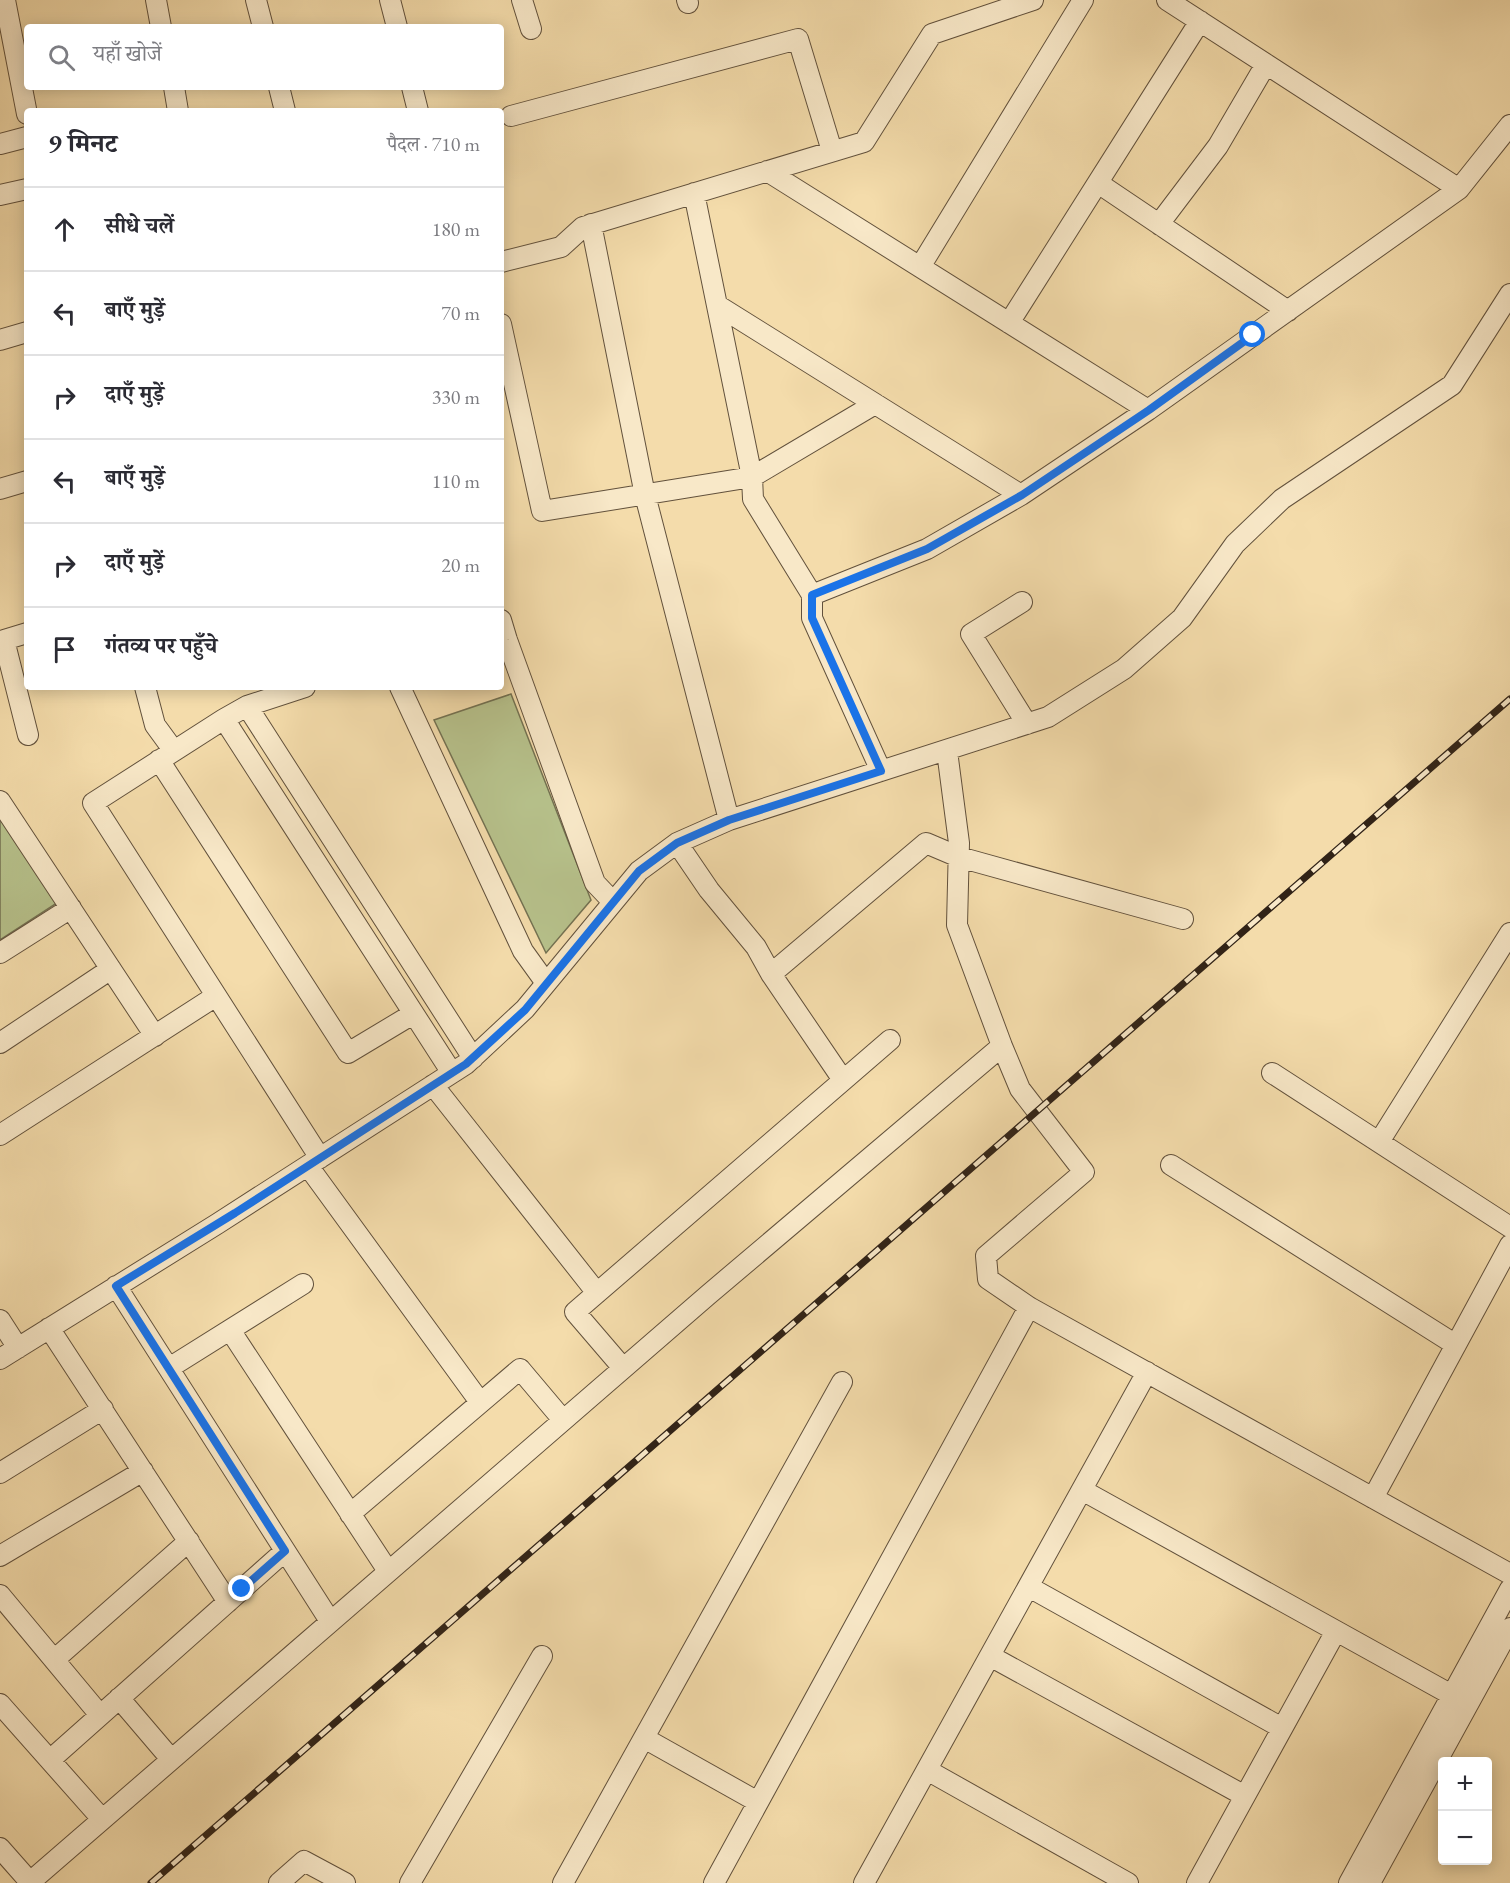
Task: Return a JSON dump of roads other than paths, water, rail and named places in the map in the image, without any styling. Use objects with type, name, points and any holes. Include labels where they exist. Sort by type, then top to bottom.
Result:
[{"type":"street","points":[[5,0],[5,25],[26,108]]},
{"type":"street","points":[[156,0],[160,24]]},
{"type":"street","points":[[256,0],[262,24]]},
{"type":"street","points":[[390,0],[396,24]]},
{"type":"street","points":[[522,0],[531,29]]},
{"type":"street","points":[[504,261],[561,247],[583,227],[591,224],[864,142],[932,34],[1034,0]]},
{"type":"street","points":[[920,267],[1083,0]]},
{"type":"street","points":[[1167,0],[1459,189]]},
{"type":"street","points":[[1009,323],[1200,21]]},
{"type":"street","points":[[511,116],[798,39],[832,151]]},
{"type":"street","points":[[1160,224],[1218,146],[1266,64]]},
{"type":"street","points":[[174,90],[178,108]]},
{"type":"street","points":[[280,90],[284,108]]},
{"type":"street","points":[[413,90],[417,108]]},
{"type":"street","points":[[812,595],[927,549],[1022,495],[1149,410],[1459,189],[1510,125]]},
{"type":"street","points":[[0,144],[24,138]]},
{"type":"street","points":[[767,171],[1149,410]]},
{"type":"street","points":[[1098,183],[1288,311]]},
{"type":"street","points":[[0,195],[24,190]]},
{"type":"street","points":[[694,193],[752,477],[753,499],[812,595],[812,618],[881,771]]},
{"type":"street","points":[[591,224],[645,495],[729,820]]},
{"type":"street","points":[[0,1359],[314,1162],[473,1058],[525,1010],[639,871],[677,843],[729,820],[1048,717],[1124,669],[1182,618],[1235,544],[1282,499],[1452,385],[1510,294]]},
{"type":"street","points":[[717,305],[1022,495]]},
{"type":"street","points":[[0,340],[24,333]]},
{"type":"street","points":[[504,337],[543,512],[752,477],[875,404]]},
{"type":"street","points":[[0,489],[24,482]]},
{"type":"street","points":[[1022,602],[971,634],[1027,724]]},
{"type":"street","points":[[504,630],[595,883],[614,902]]},
{"type":"street","points":[[24,634],[4,640],[28,735]]},
{"type":"street","points":[[146,690],[154,725],[167,756],[348,1053],[413,1014]]},
{"type":"street","points":[[296,690],[247,706],[93,803],[216,996],[314,1162],[480,1402]]},
{"type":"street","points":[[401,690],[524,951],[546,983]]},
{"type":"street","points":[[247,706],[473,1058]]},
{"type":"street","points":[[224,719],[452,1073]]},
{"type":"street","points":[[947,751],[959,843],[957,925],[1020,1089],[1084,1172],[986,1256],[988,1279],[1029,1307],[1510,1574]]},
{"type":"street","points":[[0,801],[155,1036]]},
{"type":"street","points":[[677,843],[709,890],[756,947],[771,974],[843,1080]]},
{"type":"street","points":[[771,974],[926,843],[959,857],[1183,919]]},
{"type":"street","points":[[0,952],[71,908]]},
{"type":"street","points":[[1379,1142],[1510,933]]},
{"type":"street","points":[[0,1043],[111,969]]},
{"type":"street","points":[[0,1135],[216,996]]},
{"type":"street","points":[[623,1368],[575,1312],[890,1040]]},
{"type":"street","points":[[0,1848],[29,1882],[562,1420],[1002,1046]]},
{"type":"street","points":[[1272,1073],[1510,1227]]},
{"type":"street","points":[[434,1085],[597,1293]]},
{"type":"street","points":[[1171,1165],[1456,1345]]},
{"type":"street","points":[[1373,1498],[1510,1245]]},
{"type":"street","points":[[169,1368],[303,1284]]},
{"type":"street","points":[[116,1286],[330,1621]]},
{"type":"street","points":[[714,1883],[1029,1307]]},
{"type":"street","points":[[0,1320],[18,1348]]},
{"type":"street","points":[[49,1328],[228,1602]]},
{"type":"street","points":[[230,1330],[388,1571]]},
{"type":"street","points":[[350,1514],[520,1369],[562,1420]]},
{"type":"street","points":[[864,1883],[1147,1372]]},
{"type":"street","points":[[563,1883],[842,1382]]},
{"type":"street","points":[[0,1473],[103,1409]]},
{"type":"street","points":[[0,1556],[143,1471]]},
{"type":"street","points":[[1082,1490],[1460,1700]]},
{"type":"street","points":[[54,1660],[189,1541]]},
{"type":"street","points":[[50,1760],[285,1551]]},
{"type":"street","points":[[1029,1587],[1282,1728]]},
{"type":"street","points":[[1370,1883],[1460,1700],[1510,1589]]},
{"type":"street","points":[[0,1595],[100,1715]]},
{"type":"street","points":[[1349,1883],[1460,1700],[1510,1629]]},
{"type":"street","points":[[1197,1883],[1336,1631]]},
{"type":"street","points":[[410,1883],[542,1656]]},
{"type":"street","points":[[990,1656],[1245,1796]]},
{"type":"street","points":[[119,1698],[171,1759]]},
{"type":"street","points":[[0,1704],[102,1819]]},
{"type":"street","points":[[644,1738],[758,1802]]},
{"type":"street","points":[[927,1770],[1128,1883]]},
{"type":"street","points":[[279,1883],[304,1861],[345,1883]]},
{"type":"railway","points":[[151,1883],[1510,699]]}]
